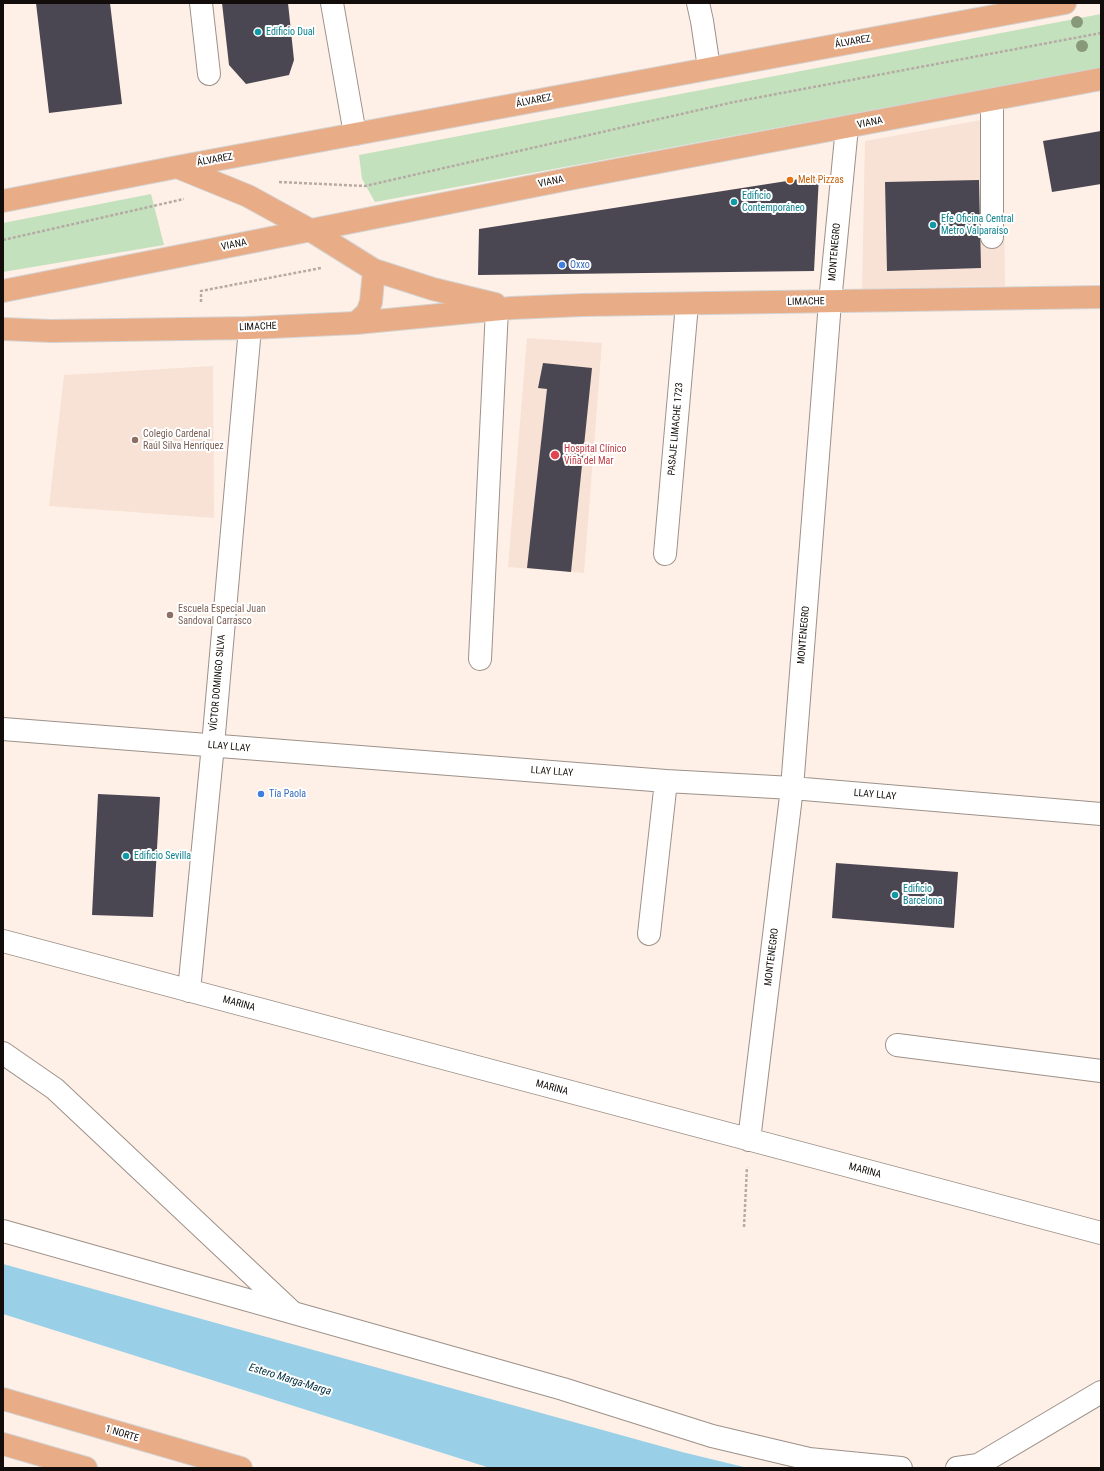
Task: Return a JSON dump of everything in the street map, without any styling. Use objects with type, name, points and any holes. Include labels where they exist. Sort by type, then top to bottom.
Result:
[{"type":"main road","name":"ÁLVAREZ","points":[[3,201],[177,167],[1065,3]]},
{"type":"main road","name":"VIANA","points":[[3,291],[310,230],[1101,79]]},
{"type":"main road","name":"LIMACHE","points":[[177,167],[233,188],[310,230],[374,270],[433,289],[504,308]]},
{"type":"main road","points":[[356,323],[367,313],[371,302],[374,270]]},
{"type":"main road","name":"LIMACHE","points":[[3,329],[51,331],[250,328],[356,323],[504,308],[1101,297]]},
{"type":"main road","name":"1 NORTE","points":[[3,1399],[241,1468]]},
{"type":"main road","points":[[3,1444],[86,1468]]},
{"type":"street","points":[[201,3],[209,74]]},
{"type":"street","points":[[332,3],[355,134]]},
{"type":"street","points":[[698,3],[710,68]]},
{"type":"street","points":[[992,100],[992,237]]},
{"type":"street","name":"MONTENEGRO","points":[[749,1140],[792,788],[830,302],[847,127]]},
{"type":"street","name":"PASAJE LIMACHE 1723","points":[[666,554],[687,304]]},
{"type":"street","points":[[480,659],[504,308]]},
{"type":"street","name":"VÍCTOR DOMINGO SILVA","points":[[189,991],[213,746],[250,328]]},
{"type":"street","name":"LLAY LLAY","points":[[3,729],[666,781],[792,788],[1101,814]]},
{"type":"street","points":[[649,934],[666,781]]},
{"type":"street","name":"MARINA","points":[[3,941],[1101,1233]]},
{"type":"street","points":[[897,1045],[1101,1071]]},
{"type":"street","points":[[3,1053],[55,1089],[294,1314]]},
{"type":"street","points":[[3,1231],[563,1389],[712,1436],[809,1459],[901,1468]]},
{"type":"street","points":[[956,1468],[978,1465],[1101,1392]]},
{"type":"path","points":[[233,188],[271,182],[365,186],[734,102],[1101,33]]},
{"type":"path","points":[[3,240],[187,199]]},
{"type":"path","points":[[744,1227],[749,1140]]},
{"type":"shaded area","points":[[1003,116],[1005,286],[862,289],[865,141]]},
{"type":"shaded area","name":"Hospital Clínico Viña del Mar","points":[[527,338],[602,343],[584,573],[508,567]]},
{"type":"shaded area","name":"Colegio Cardenal Raúl Silva Henríquez","points":[[213,366],[214,518],[49,506],[64,375]]},
{"type":"green space","points":[[1101,14],[1101,68],[375,202],[362,179],[359,155]]},
{"type":"green space","points":[[151,194],[164,245],[3,272],[3,223]]},
{"type":"water","name":"Estero Marga-Marga","points":[[3,1264],[682,1452],[748,1468],[490,1468],[3,1314]]},
{"type":"building","points":[[36,3],[110,3],[122,104],[49,113]]},
{"type":"building","name":"Edificio Dual","points":[[222,3],[288,3],[294,60],[289,75],[246,84],[229,65]]},
{"type":"building","points":[[1101,131],[1101,184],[1052,192],[1043,141]]},
{"type":"building","name":"Edificio Contemporáneo","points":[[819,176],[814,271],[478,275],[479,229]]},
{"type":"building","name":"Efe Oficina Central Metro Valparaíso","points":[[979,180],[981,268],[887,271],[885,182]]},
{"type":"building","points":[[543,363],[592,368],[571,572],[527,568],[547,389],[538,388]]},
{"type":"building","name":"Edificio Sevilla","points":[[98,794],[160,797],[153,917],[92,915]]},
{"type":"building","name":"Edificio Barcelona","points":[[836,863],[958,872],[954,928],[832,918]]},
{"type":"place","name":"Edificio Dual","points":[[258,32]]},
{"type":"place","name":"Melt Pizzas","points":[[790,180]]},
{"type":"place","name":"Edificio Contemporáneo","points":[[734,202]]},
{"type":"place","name":"Efe Oficina Central Metro Valparaíso","points":[[933,225]]},
{"type":"place","name":"Oxxo","points":[[562,265]]},
{"type":"place","name":"Colegio Cardenal Raúl Silva Henríquez","points":[[135,440]]},
{"type":"place","name":"Hospital Clínico Viña del Mar","points":[[555,455]]},
{"type":"place","name":"Escuela Especial Juan Sandoval Carrasco","points":[[170,615]]},
{"type":"place","name":"Tía Paola","points":[[261,794]]},
{"type":"place","name":"Edificio Sevilla","points":[[126,856]]},
{"type":"place","name":"Edificio Barcelona","points":[[895,895]]}]
